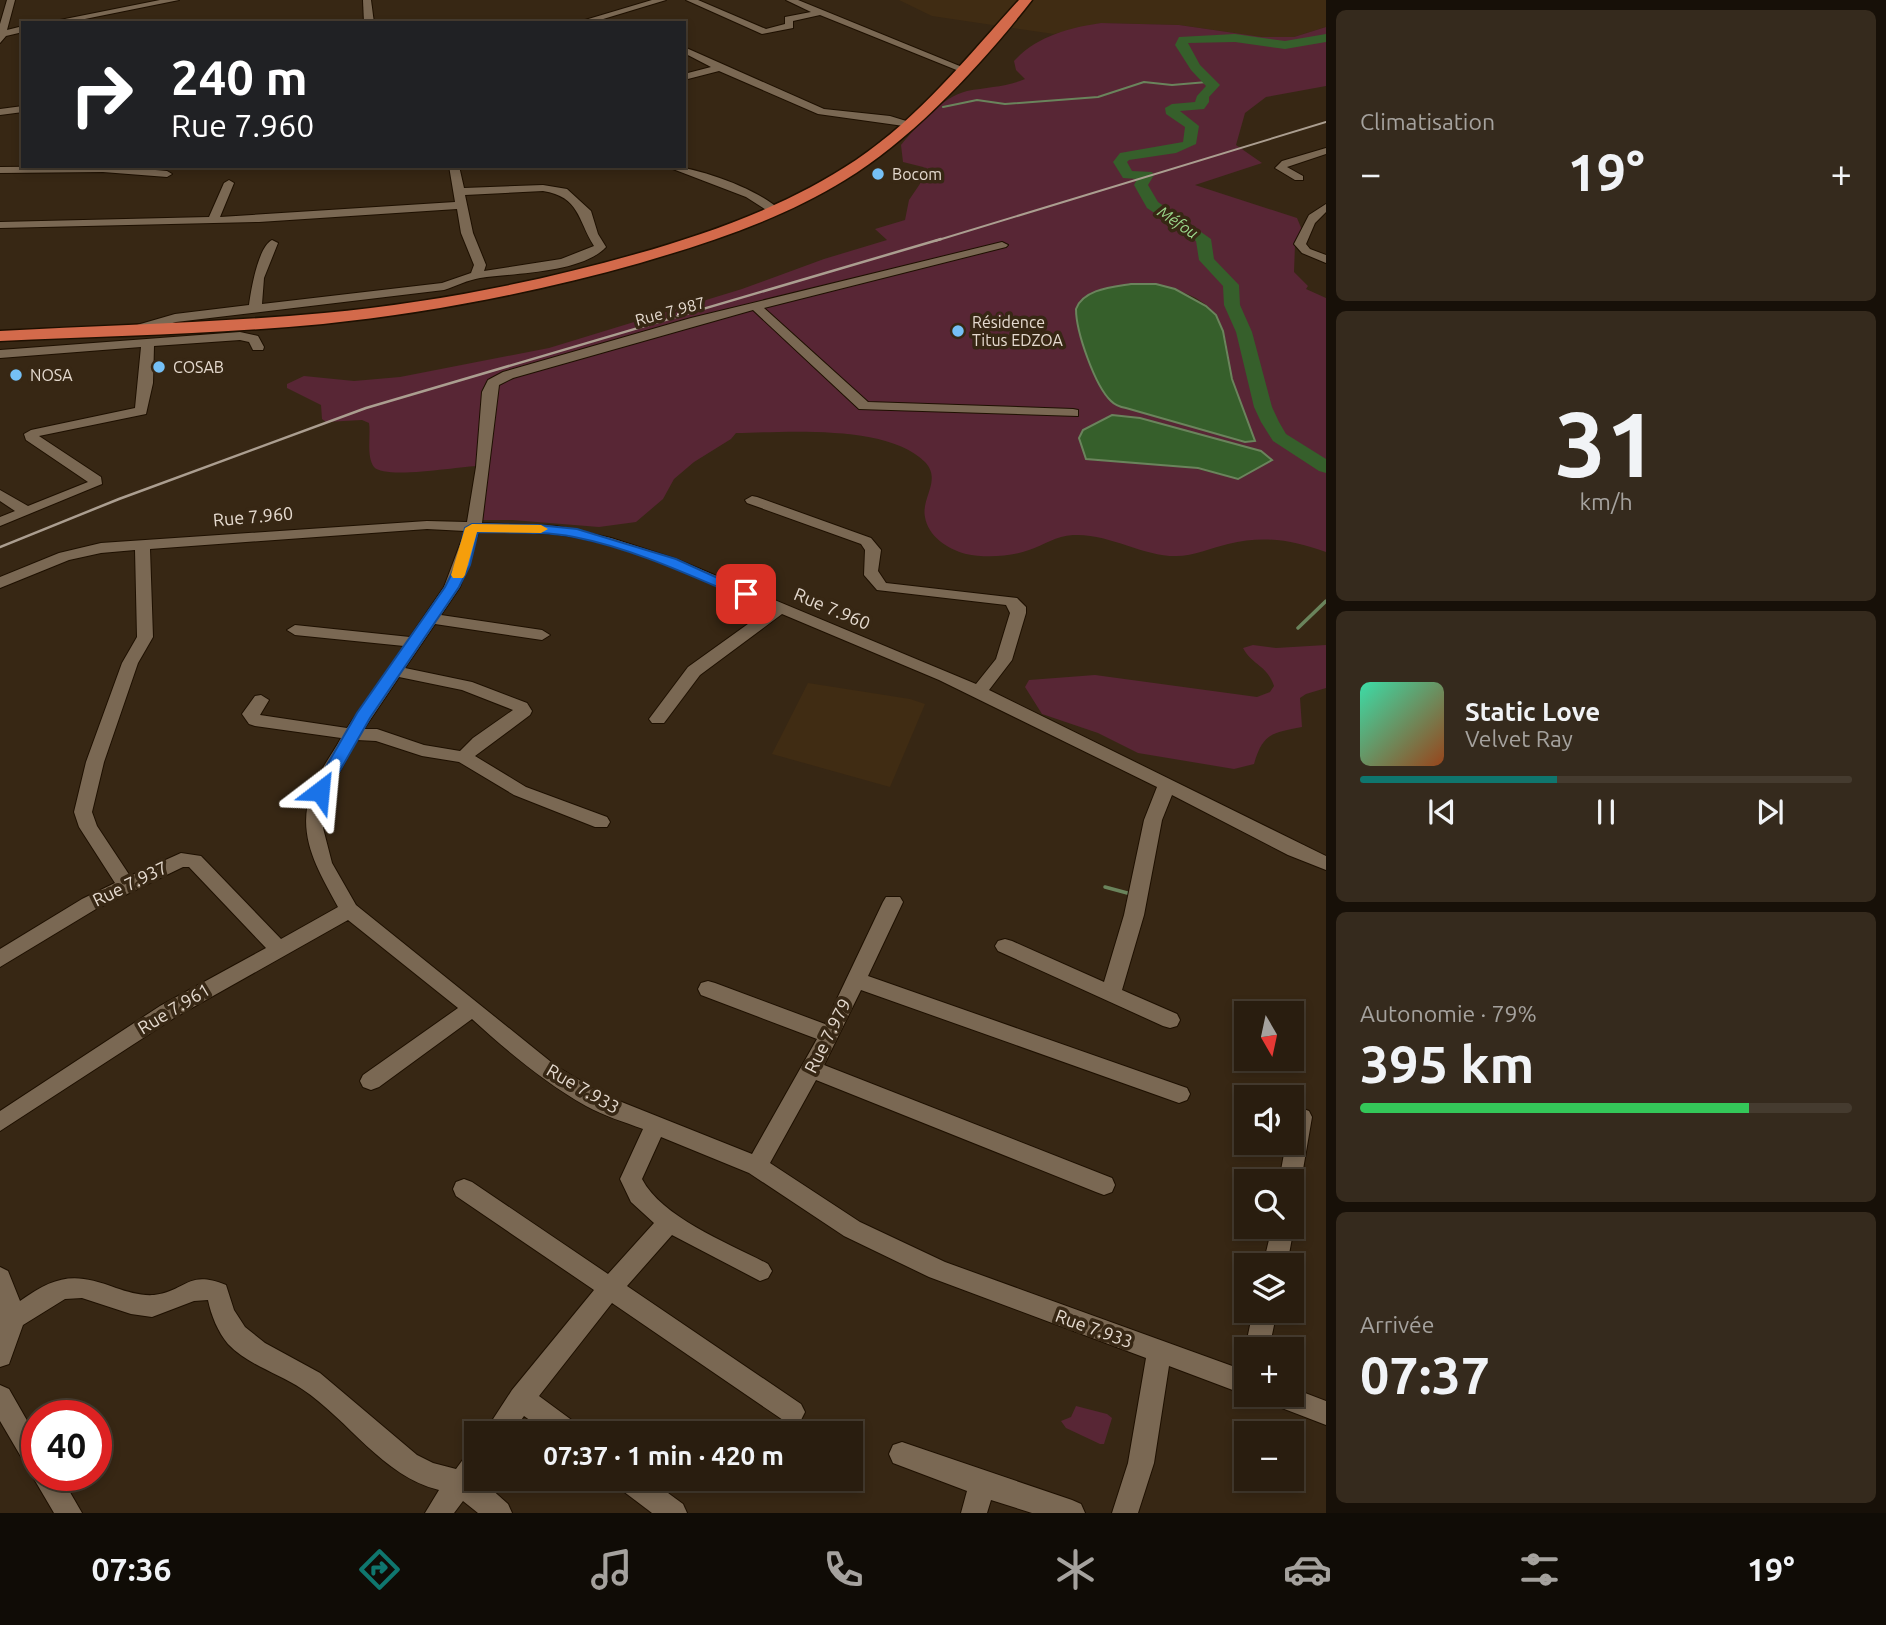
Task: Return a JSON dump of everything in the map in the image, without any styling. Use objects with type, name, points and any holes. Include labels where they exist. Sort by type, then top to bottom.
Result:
[{"type":"highway","points":[[0,336],[324,318],[476,296],[550,281],[705,238],[775,211],[843,175],[911,124],[1026,0]]},
{"type":"street","points":[[55,21],[88,10],[175,0]]},
{"type":"street","points":[[367,0],[369,21]]},
{"type":"street","points":[[584,21],[662,0]]},
{"type":"street","points":[[690,0],[765,32],[790,26],[788,19],[818,13]]},
{"type":"street","points":[[790,0],[962,69]]},
{"type":"street","points":[[1,37],[7,6]]},
{"type":"street","points":[[603,14],[619,21]]},
{"type":"street","points":[[1,37],[21,30]]},
{"type":"street","points":[[686,51],[703,57],[718,68]]},
{"type":"street","points":[[686,76],[718,68],[729,70],[822,112],[890,119],[911,124]]},
{"type":"street","points":[[0,112],[21,109]]},
{"type":"street","points":[[1299,178],[1280,168],[1286,163],[1326,151]]},
{"type":"street","points":[[454,168],[467,233],[480,265],[476,275]]},
{"type":"street","points":[[676,168],[750,195],[775,211]]},
{"type":"street","points":[[0,170],[103,169],[167,174]]},
{"type":"street","points":[[213,220],[229,183]]},
{"type":"street","points":[[0,225],[213,220],[543,188],[563,191],[586,211],[592,234],[600,247],[591,254],[558,264],[476,275],[443,286],[175,318],[141,328]]},
{"type":"street","points":[[1326,207],[1310,221],[1300,244],[1306,251],[1326,259]]},
{"type":"street","points":[[255,309],[258,278],[272,243]]},
{"type":"street","name":"Rue 7.987","points":[[472,528],[480,502],[489,392],[493,383],[508,375],[695,321],[1002,245]]},
{"type":"street","points":[[756,307],[857,403],[864,406],[1073,413]]},
{"type":"street","points":[[0,354],[240,336],[254,338],[258,346]]},
{"type":"street","points":[[0,522],[90,488],[96,480],[31,437],[31,434],[141,411],[148,344]]},
{"type":"street","points":[[0,494],[27,512]]},
{"type":"street","points":[[752,500],[866,541],[873,550],[869,574],[872,581],[882,587],[1000,599],[1018,607],[1004,660],[978,692]]},
{"type":"street","name":"Rue 7.960","points":[[0,583],[84,550],[142,545],[427,525],[556,530],[586,536],[671,562],[978,692],[1326,863]]},
{"type":"street","name":"Rue 7.933","points":[[472,528],[463,565],[432,619],[352,734],[320,791],[314,828],[323,863],[349,909],[473,1008],[517,1048],[573,1088],[655,1126],[757,1166],[852,1229],[899,1253],[998,1295],[1234,1379]]},
{"type":"street","points":[[127,885],[88,827],[83,812],[95,762],[130,663],[145,637],[142,545]]},
{"type":"street","points":[[658,719],[694,671],[780,608]]},
{"type":"street","points":[[432,619],[542,635]]},
{"type":"street","points":[[295,630],[415,642]]},
{"type":"street","points":[[394,671],[466,686],[521,707],[524,711],[479,742],[464,757]]},
{"type":"street","points":[[261,700],[251,714],[255,720],[384,737],[422,750],[464,757],[520,790],[601,822]]},
{"type":"street","points":[[1111,993],[1134,915],[1153,820],[1167,785]]},
{"type":"street","name":"Rue 7.937","points":[[0,959],[89,904],[181,860],[194,861],[279,949]]},
{"type":"street","name":"Rue 7.979","points":[[757,1166],[830,1035],[893,902]]},
{"type":"street","name":"Rue 7.961","points":[[2,1124],[167,1012],[349,909]]},
{"type":"street","points":[[1006,946],[1170,1020]]},
{"type":"street","points":[[856,980],[1179,1094]]},
{"type":"street","points":[[708,989],[830,1035]]},
{"type":"street","points":[[371,1081],[473,1008]]},
{"type":"street","points":[[812,1069],[1104,1185]]},
{"type":"street","points":[[655,1126],[631,1179],[639,1195],[669,1222],[760,1271]]},
{"type":"street","points":[[464,1189],[792,1412]]},
{"type":"street","points":[[505,1421],[610,1287],[669,1222]]},
{"type":"street","points":[[0,1278],[14,1318]]},
{"type":"street","points":[[0,1356],[14,1318],[61,1289],[74,1287],[136,1305],[151,1306],[170,1303],[194,1289],[208,1287],[218,1293],[223,1313],[236,1335],[256,1351],[311,1381],[408,1464],[430,1475],[464,1473]]},
{"type":"street","points":[[1125,1513],[1141,1463],[1159,1352]]},
{"type":"street","points":[[0,1397],[21,1434]]},
{"type":"street","points":[[521,1398],[552,1421]]},
{"type":"street","points":[[1304,1405],[1326,1413]]},
{"type":"street","points":[[902,1454],[982,1485],[1072,1513]]},
{"type":"street","points":[[438,1513],[464,1479]]},
{"type":"street","points":[[974,1513],[982,1485]]},
{"type":"street","points":[[55,1491],[69,1513]]},
{"type":"street","points":[[482,1491],[499,1513]]},
{"type":"street","points":[[644,1491],[674,1513]]},
{"type":"shaded area","points":[[899,0],[1326,0],[1326,27],[1294,37],[1262,37],[1179,25],[1101,23],[1054,34],[932,16]]},
{"type":"shaded area","points":[[1101,23],[1179,25],[1262,37],[1294,37],[1326,27],[1326,86],[1266,97],[1245,113],[1236,145],[1262,163],[1195,185],[1297,218],[1302,230],[1295,245],[1294,272],[1308,286],[1306,289],[1326,298],[1326,552],[1301,544],[1266,539],[1241,541],[1176,556],[1150,552],[1099,537],[1073,535],[1014,554],[966,554],[940,541],[927,524],[925,510],[932,476],[925,462],[908,450],[887,441],[836,433],[736,433],[674,479],[663,499],[636,522],[599,527],[483,520],[480,515],[479,466],[407,472],[381,471],[374,467],[370,457],[369,423],[362,420],[326,422],[322,419],[321,405],[287,388],[287,384],[304,376],[354,381],[400,377],[549,348],[742,289],[824,259],[887,240],[875,229],[905,220],[909,200],[928,172],[923,167],[903,162],[901,145],[915,129],[939,106],[958,94],[1025,79],[1016,70],[1014,61],[1043,39]],"holes":[[[1142,283],[1191,296],[1215,314],[1225,336],[1235,392],[1254,437],[1253,441],[1231,438],[1119,406],[1102,389],[1083,344],[1079,329],[1078,304],[1096,292]],[[1112,415],[1140,418],[1261,451],[1238,479],[1185,466],[1091,460],[1096,424]]]},
{"type":"shaded area","points":[[1131,284],[1156,284],[1175,289],[1206,306],[1216,315],[1223,331],[1232,379],[1255,441],[1245,442],[1122,407],[1105,394],[1088,358],[1079,331],[1076,309],[1085,297],[1092,293]]},
{"type":"shaded area","points":[[1112,415],[1140,418],[1261,451],[1272,460],[1238,479],[1198,468],[1086,459],[1079,438],[1083,430]]},
{"type":"shaded area","points":[[1253,645],[1276,648],[1326,645],[1326,688],[1300,698],[1302,727],[1270,736],[1261,746],[1254,764],[1234,769],[1138,753],[1098,733],[1042,714],[1025,687],[1029,680],[1095,675],[1257,697],[1270,692],[1274,686],[1267,674],[1243,648]]},
{"type":"shaded area","points":[[808,683],[910,699],[925,704],[890,787],[772,754]]},
{"type":"shaded area","points":[[1076,1406],[1107,1414],[1112,1418],[1104,1444],[1066,1428],[1061,1421],[1071,1417]]},
{"type":"waterway","name":"Méfou","points":[[1326,38],[1285,45],[1235,38],[1183,40],[1181,45],[1191,62],[1204,78],[1214,85],[1203,96],[1203,102],[1199,106],[1172,108],[1171,111],[1192,126],[1189,144],[1176,149],[1125,156],[1120,162],[1128,175],[1147,175],[1141,185],[1152,205],[1203,239],[1207,260],[1231,285],[1232,305],[1244,332],[1263,407],[1270,422],[1279,437],[1326,467]]},
{"type":"waterway","points":[[943,107],[977,100],[1005,104],[1098,97],[1144,82],[1172,85],[1207,82]]},
{"type":"waterway","points":[[1298,628],[1326,601]]},
{"type":"waterway","points":[[1105,887],[1131,894]]},
{"type":"railway","points":[[935,241],[1326,122]]},
{"type":"railway","points":[[0,547],[119,499],[366,408],[941,239]]},
{"type":"slow traffic","points":[[458,575],[472,528],[541,529]]},
{"type":"place","name":"Bocom","points":[[878,174]]},
{"type":"place","name":"Résidence Titus EDZOA","points":[[958,331]]},
{"type":"place","name":"COSAB","points":[[159,367]]},
{"type":"place","name":"NOSA","points":[[16,375]]},
{"type":"route","points":[[320,791],[352,734],[452,587],[463,565],[472,528],[556,530],[577,534],[671,562],[746,594]]}]
